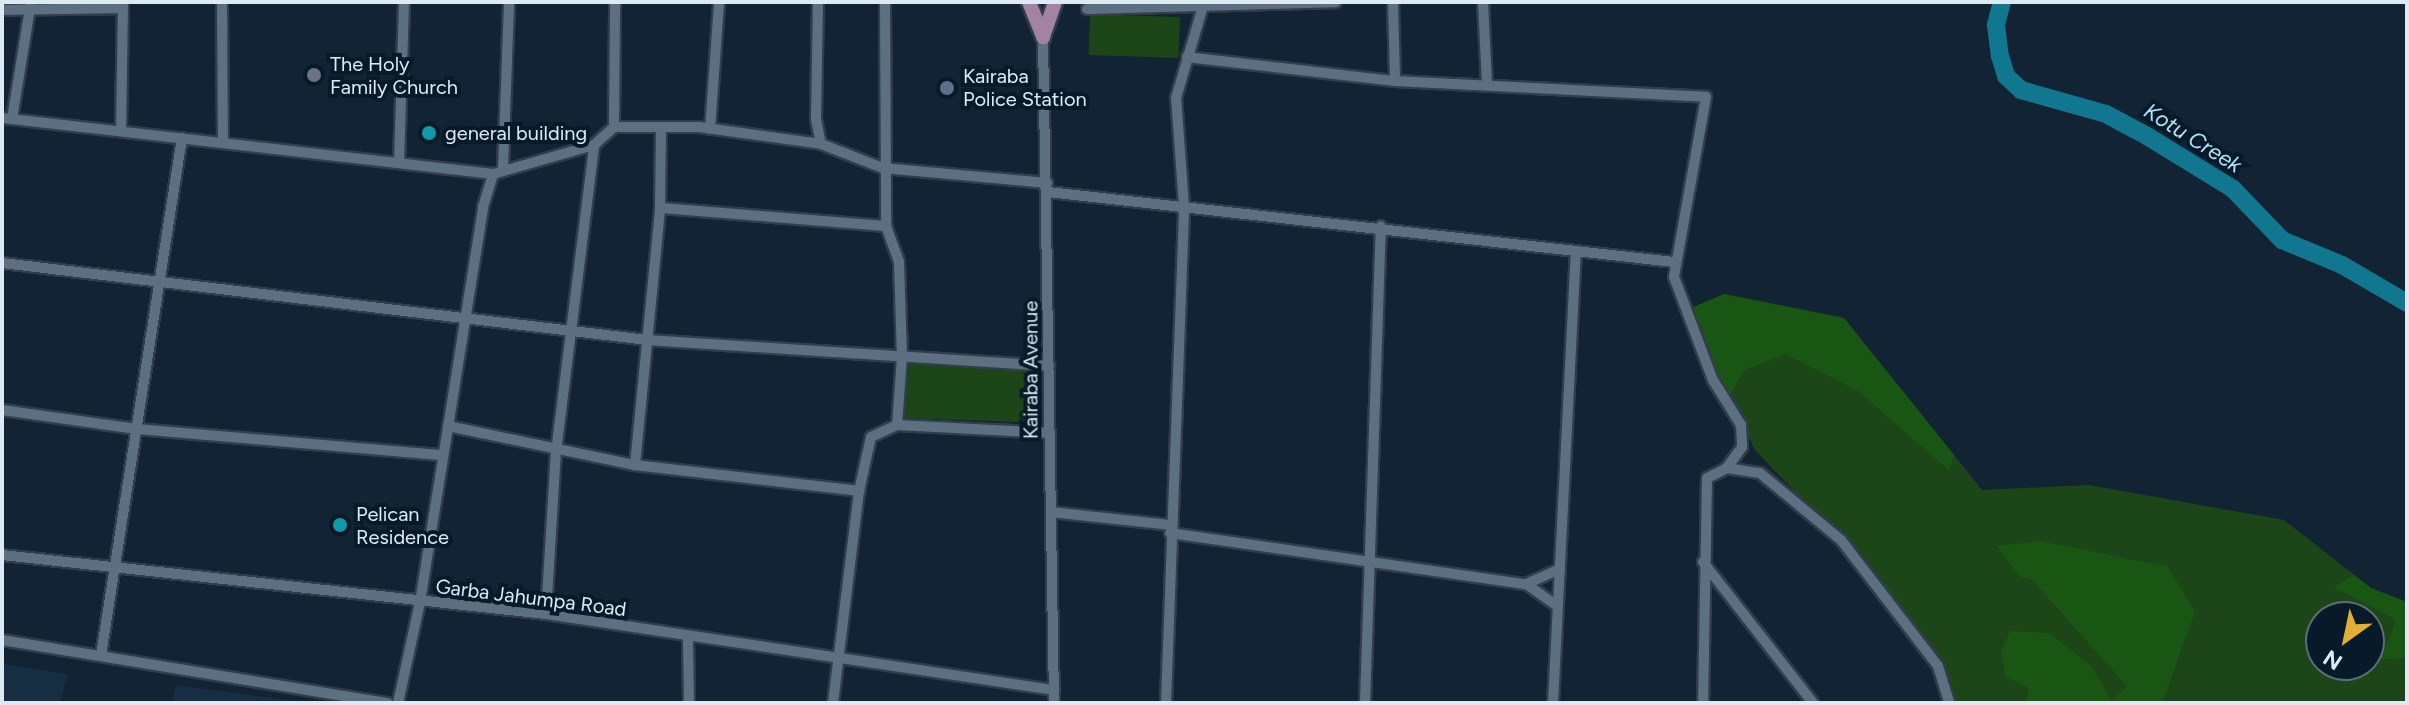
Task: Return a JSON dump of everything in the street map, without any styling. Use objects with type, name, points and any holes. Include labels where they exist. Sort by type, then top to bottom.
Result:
[{"type":"main road","points":[[1029,2],[1043,37]]},
{"type":"main road","points":[[1043,37],[1055,2]]},
{"type":"street","points":[[222,2],[223,139]]},
{"type":"street","points":[[399,163],[404,2]]},
{"type":"street","points":[[398,703],[420,602],[440,455],[468,315],[483,207],[498,171],[509,2]]},
{"type":"street","points":[[614,127],[615,2]]},
{"type":"street","points":[[710,129],[719,2]]},
{"type":"street","points":[[818,2],[816,119],[821,144]]},
{"type":"street","points":[[885,2],[883,168],[886,226],[899,262],[902,357],[897,425]]},
{"type":"street","points":[[1087,9],[1336,2]]},
{"type":"street","points":[[1393,2],[1395,81]]},
{"type":"street","points":[[1483,2],[1487,84]]},
{"type":"street","points":[[2,10],[31,6],[123,5],[121,131]]},
{"type":"street","points":[[31,6],[7,118],[182,138],[223,139],[399,163],[498,171],[594,145],[614,127],[710,129],[821,144],[883,168],[1674,262]]},
{"type":"street","points":[[1166,703],[1184,206],[1176,98],[1203,6]]},
{"type":"street","name":"Kairaba Avenue","points":[[1043,37],[1054,703]]},
{"type":"street","points":[[1187,57],[1395,81],[1706,97],[1688,212],[1674,262],[1676,290],[1713,380],[1741,425],[1742,447],[1727,468],[1707,478],[1703,562],[1703,703]]},
{"type":"street","points":[[635,465],[660,208],[661,129]]},
{"type":"street","points":[[101,655],[157,280],[182,138]]},
{"type":"street","points":[[546,614],[556,452],[575,329],[594,145]]},
{"type":"street","points":[[660,208],[886,226]]},
{"type":"street","points":[[1365,703],[1381,226]]},
{"type":"street","points":[[1553,703],[1576,252]]},
{"type":"street","points":[[2,263],[468,315],[648,340],[1049,366]]},
{"type":"street","points":[[2,410],[137,429],[440,455]]},
{"type":"street","points":[[833,703],[859,491],[871,437],[897,425],[1050,433]]},
{"type":"street","points":[[448,426],[556,452],[635,465],[859,491]]},
{"type":"street","points":[[1727,468],[1760,473],[1841,540],[1938,666],[1949,703]]},
{"type":"street","points":[[1051,512],[1369,563],[1526,584],[1558,606]]},
{"type":"street","name":"Garba Jahumpa Road","points":[[2,555],[546,614],[688,639],[1054,690]]},
{"type":"street","points":[[1703,562],[1813,703]]},
{"type":"street","points":[[1526,584],[1560,569]]},
{"type":"street","points":[[688,639],[689,703]]},
{"type":"street","points":[[2,640],[388,703]]},
{"type":"shaded area","points":[[2,664],[68,674],[60,703],[2,703]]},
{"type":"shaded area","points":[[176,685],[310,703],[172,703]]},
{"type":"green space","points":[[1090,14],[1180,17],[1179,58],[1089,55]]},
{"type":"green space","points":[[1724,294],[1844,318],[1982,490],[2089,485],[2284,520],[2371,588],[2407,602],[2407,703],[1949,703],[1938,666],[1841,540],[1755,450],[1687,310]]},
{"type":"green space","points":[[1724,294],[1844,318],[1954,455],[1949,470],[1858,391],[1785,354],[1745,370],[1729,396],[1687,310]]},
{"type":"green space","points":[[904,362],[1031,366],[1029,422],[902,418]]},
{"type":"green space","points":[[2041,541],[2168,567],[2195,612],[2162,703],[2026,703],[2029,688],[2006,677],[2001,652],[2010,631],[2049,633],[2091,666],[2112,701],[2127,686],[2031,579],[2020,577],[1997,546]]},
{"type":"green space","points":[[2354,575],[2371,588],[2407,602],[2407,658],[2385,659],[2385,649],[2396,620],[2385,614],[2385,601],[2360,601],[2334,587]]},
{"type":"waterway","name":"Kotu Creek","points":[[2002,2],[1996,25],[2000,56],[2006,76],[2021,90],[2106,114],[2147,136],[2233,189],[2282,240],[2342,265],[2407,303]]},
{"type":"place","name":"The Holy Family Church","points":[[314,75]]},
{"type":"place","name":"Kairaba Police Station","points":[[947,88]]},
{"type":"place","name":"general building","points":[[429,133]]},
{"type":"place","name":"Pelican Residence","points":[[340,525]]}]
